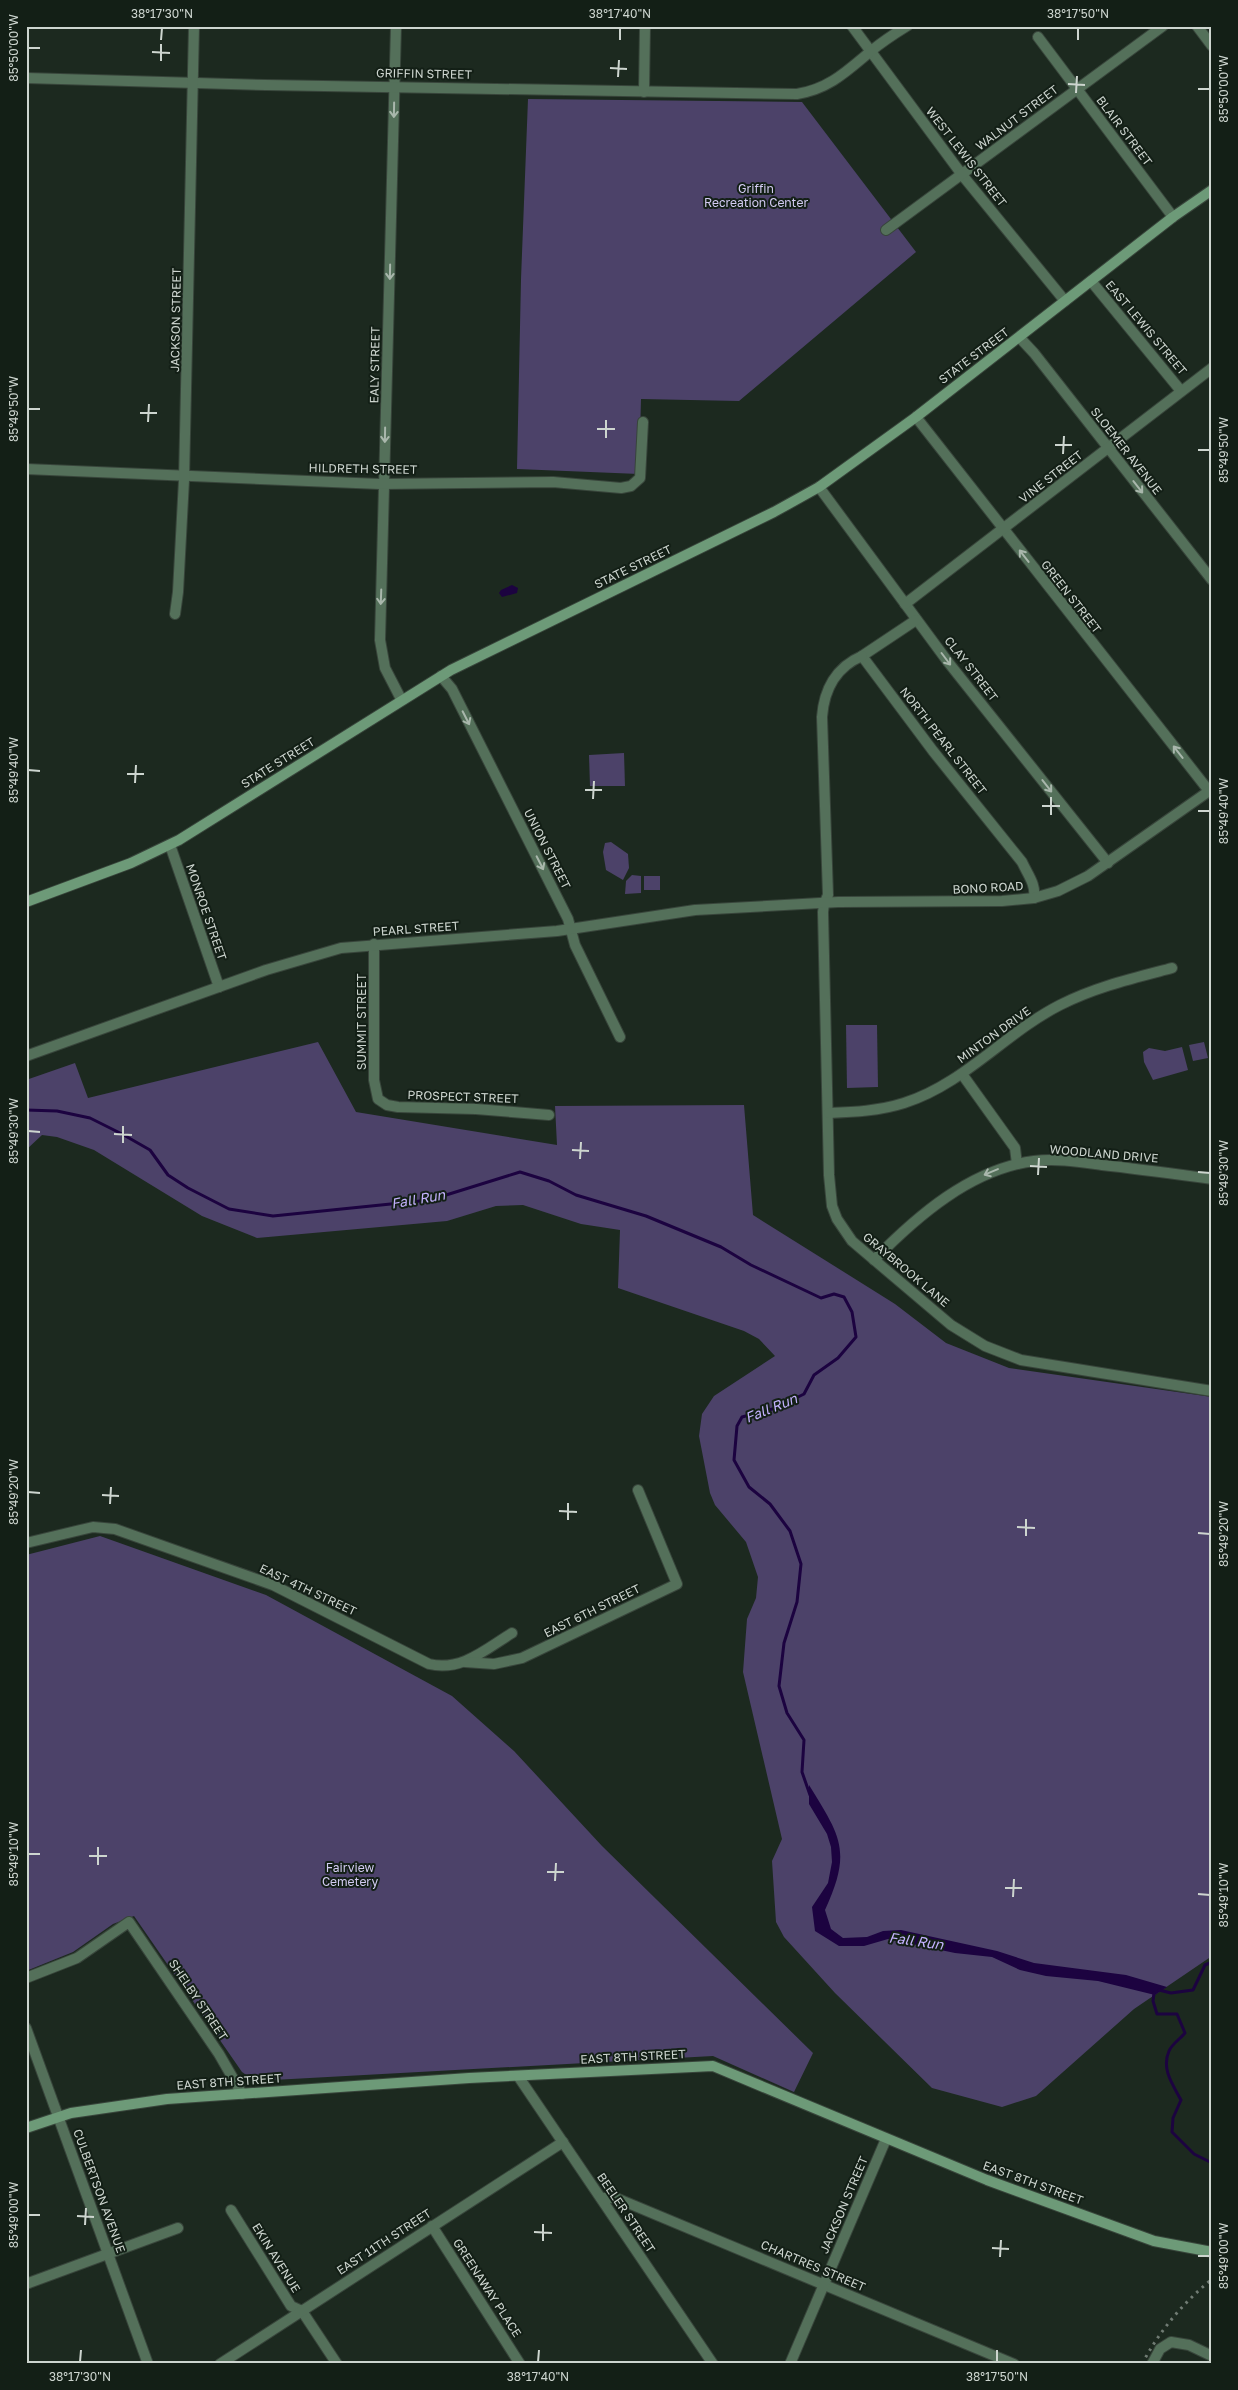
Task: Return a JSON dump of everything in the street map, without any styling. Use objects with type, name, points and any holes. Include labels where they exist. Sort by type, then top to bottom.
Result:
[{"type":"main road","name":"STATE STREET","points":[[26,902],[131,863],[170,845],[451,670],[766,516],[819,487],[916,417],[1020,338],[1172,217],[1212,190]]},
{"type":"main road","name":"EAST 8TH STREET","points":[[26,2128],[58,2115],[167,2098],[469,2078],[713,2066],[987,2180],[1154,2241],[1212,2252]]},
{"type":"street","name":"JACKSON STREET","points":[[175,614],[178,592],[184,477],[194,26]]},
{"type":"street","name":"EALY STREET","points":[[396,26],[380,640],[385,668],[402,699]]},
{"type":"street","points":[[644,92],[645,26]]},
{"type":"street","name":"WEST LEWIS STREET","points":[[852,26],[963,176],[1065,301]]},
{"type":"street","points":[[870,52],[906,26]]},
{"type":"street","name":"WALNUT STREET","points":[[886,230],[963,176],[1163,26]]},
{"type":"street","points":[[1197,26],[1212,46]]},
{"type":"street","name":"BLAIR STREET","points":[[1038,38],[1172,217]]},
{"type":"street","name":"GRIFFIN STREET","points":[[26,78],[797,94],[821,89],[845,73],[870,52]]},
{"type":"street","name":"EAST LEWIS STREET","points":[[1091,281],[1181,391]]},
{"type":"street","name":"SLOEMER AVENUE","points":[[1020,338],[1212,580]]},
{"type":"street","name":"VINE STREET","points":[[905,604],[1181,391],[1211,371]]},
{"type":"street","name":"GREEN STREET","points":[[916,417],[1210,789]]},
{"type":"street","name":"HILDRETH STREET","points":[[26,469],[384,484],[553,482],[627,487],[638,481],[641,474],[643,422]]},
{"type":"street","name":"CLAY STREET","points":[[819,487],[916,620],[1108,863]]},
{"type":"street","points":[[862,656],[916,620]]},
{"type":"street","name":"NORTH PEARL STREET","points":[[862,656],[1022,862],[1036,890],[1034,898]]},
{"type":"street","name":"GRAYBROOK LANE","points":[[862,656],[839,672],[829,685],[823,702],[822,738],[828,895],[824,904],[829,1175],[832,1206],[837,1219],[848,1236],[951,1325],[1002,1354],[1044,1364],[1212,1391]]},
{"type":"street","name":"UNION STREET","points":[[441,676],[452,689],[572,928],[576,945],[587,972],[620,1037]]},
{"type":"street","name":"BONO ROAD","points":[[824,904],[1002,902],[1034,898],[1058,891],[1108,863],[1210,789]]},
{"type":"street","name":"MONROE STREET","points":[[170,845],[219,987]]},
{"type":"street","name":"PEARL STREET","points":[[26,1056],[328,950],[374,944],[572,928],[691,910],[824,904]]},
{"type":"street","name":"SUMMIT STREET","points":[[374,944],[374,1049],[375,1087],[378,1099]]},
{"type":"street","name":"MINTON DRIVE","points":[[829,1114],[860,1112],[905,1103],[943,1086],[1028,1025],[1061,1005],[1106,986],[1172,968]]},
{"type":"street","points":[[962,1074],[1015,1148],[1017,1164]]},
{"type":"street","name":"PROSPECT STREET","points":[[378,1099],[387,1105],[398,1107],[485,1109],[549,1115]]},
{"type":"street","name":"WOODLAND DRIVE","points":[[874,1260],[904,1232],[951,1194],[978,1178],[1017,1164],[1035,1161],[1063,1161],[1212,1179]]},
{"type":"street","name":"EAST 6TH STREET","points":[[464,1662],[494,1664],[518,1659],[677,1584],[638,1490]]},
{"type":"street","name":"EAST 4TH STREET","points":[[26,1543],[93,1527],[115,1529],[273,1585],[429,1664],[445,1666],[464,1662],[512,1633]]},
{"type":"street","name":"SHELBY STREET","points":[[26,1978],[77,1958],[129,1922],[219,2054],[242,2094]]},
{"type":"street","name":"CULBERTSON AVENUE","points":[[26,2028],[148,2364]]},
{"type":"street","name":"BEELER STREET","points":[[518,2076],[713,2364]]},
{"type":"street","name":"JACKSON STREET","points":[[790,2364],[886,2139]]},
{"type":"street","name":"EAST 11TH STREET","points":[[220,2364],[563,2142]]},
{"type":"street","name":"CHARTRES STREET","points":[[601,2198],[616,2198],[1014,2364]]},
{"type":"street","name":"EKIN AVENUE","points":[[231,2210],[291,2306],[302,2311],[337,2364]]},
{"type":"street","name":"GREENAWAY PLACE","points":[[432,2226],[520,2364]]},
{"type":"street","points":[[26,2284],[178,2228]]},
{"type":"street","points":[[1152,2364],[1160,2348],[1171,2342],[1189,2345],[1212,2356]]},
{"type":"green space","name":"Griffin Recreation Center","points":[[528,99],[802,102],[916,252],[739,401],[641,399],[639,474],[517,469],[521,279]]},
{"type":"green space","points":[[624,753],[625,786],[590,786],[589,755]]},
{"type":"green space","points":[[611,842],[628,854],[629,868],[623,880],[606,870],[603,852],[605,843]]},
{"type":"green space","points":[[632,875],[641,876],[641,893],[625,894],[626,881]]},
{"type":"green space","points":[[644,876],[660,876],[660,890],[644,890]]},
{"type":"green space","points":[[846,1025],[877,1025],[878,1087],[847,1088]]},
{"type":"green space","points":[[318,1042],[356,1112],[557,1145],[555,1106],[744,1105],[753,1215],[895,1304],[946,1343],[1009,1368],[1212,1397],[1212,1956],[1134,2009],[1036,2096],[1002,2107],[932,2088],[835,1993],[784,1937],[776,1922],[772,1861],[782,1839],[743,1672],[747,1619],[756,1598],[758,1577],[746,1542],[715,1505],[710,1493],[699,1436],[702,1414],[714,1396],[775,1356],[759,1339],[744,1331],[618,1288],[620,1230],[581,1224],[523,1205],[496,1206],[447,1221],[257,1238],[202,1216],[94,1150],[57,1137],[42,1135],[26,1150],[26,1080],[75,1063],[88,1098]]},
{"type":"green space","points":[[1204,1042],[1208,1058],[1193,1061],[1189,1045]]},
{"type":"green space","points":[[1182,1047],[1188,1070],[1153,1080],[1144,1062],[1143,1052],[1149,1048],[1165,1051]]},
{"type":"green space","name":"Fairview Cemetery","points":[[100,1536],[266,1595],[452,1696],[514,1751],[602,1846],[813,2053],[794,2092],[713,2056],[255,2081],[242,2072],[134,1916],[113,1924],[73,1952],[26,1971],[26,1555]]},
{"type":"water","points":[[512,585],[518,588],[517,593],[502,597],[499,593],[501,590]]},
{"type":"water","points":[[809,1785],[829,1818],[839,1845],[838,1873],[825,1910],[831,1929],[843,1938],[867,1937],[883,1931],[901,1930],[997,1951],[1034,1963],[1126,1975],[1167,1987],[1155,1995],[1098,1981],[1046,1976],[1020,1970],[992,1957],[955,1953],[888,1939],[864,1946],[839,1946],[815,1931],[812,1907],[828,1883],[832,1862],[831,1847],[827,1834],[809,1804]]},
{"type":"waterway","name":"Fall Run","points":[[26,1110],[57,1111],[90,1118],[150,1150],[168,1175],[188,1188],[229,1209],[273,1216],[430,1200],[520,1172],[549,1181],[576,1195],[646,1216],[721,1247],[751,1265],[821,1298],[834,1294],[844,1297],[852,1312],[856,1337],[838,1358],[814,1375],[804,1394],[776,1408],[742,1417],[737,1426],[734,1460],[749,1487],[770,1504],[790,1531],[801,1564],[797,1602],[784,1643],[779,1686],[787,1713],[804,1740],[802,1772],[810,1795]]},
{"type":"waterway","name":"Fall Run","points":[[1159,1990],[1171,1993],[1193,1990],[1205,1965],[1212,1962]]},
{"type":"waterway","points":[[1154,1993],[1153,2001],[1157,2014],[1177,2014],[1185,2033],[1172,2046],[1166,2064],[1169,2077],[1181,2100],[1173,2118],[1172,2132],[1194,2154],[1210,2162],[1212,2165]]},
{"type":"railway","points":[[1142,2364],[1156,2340],[1173,2318],[1212,2279]]}]
